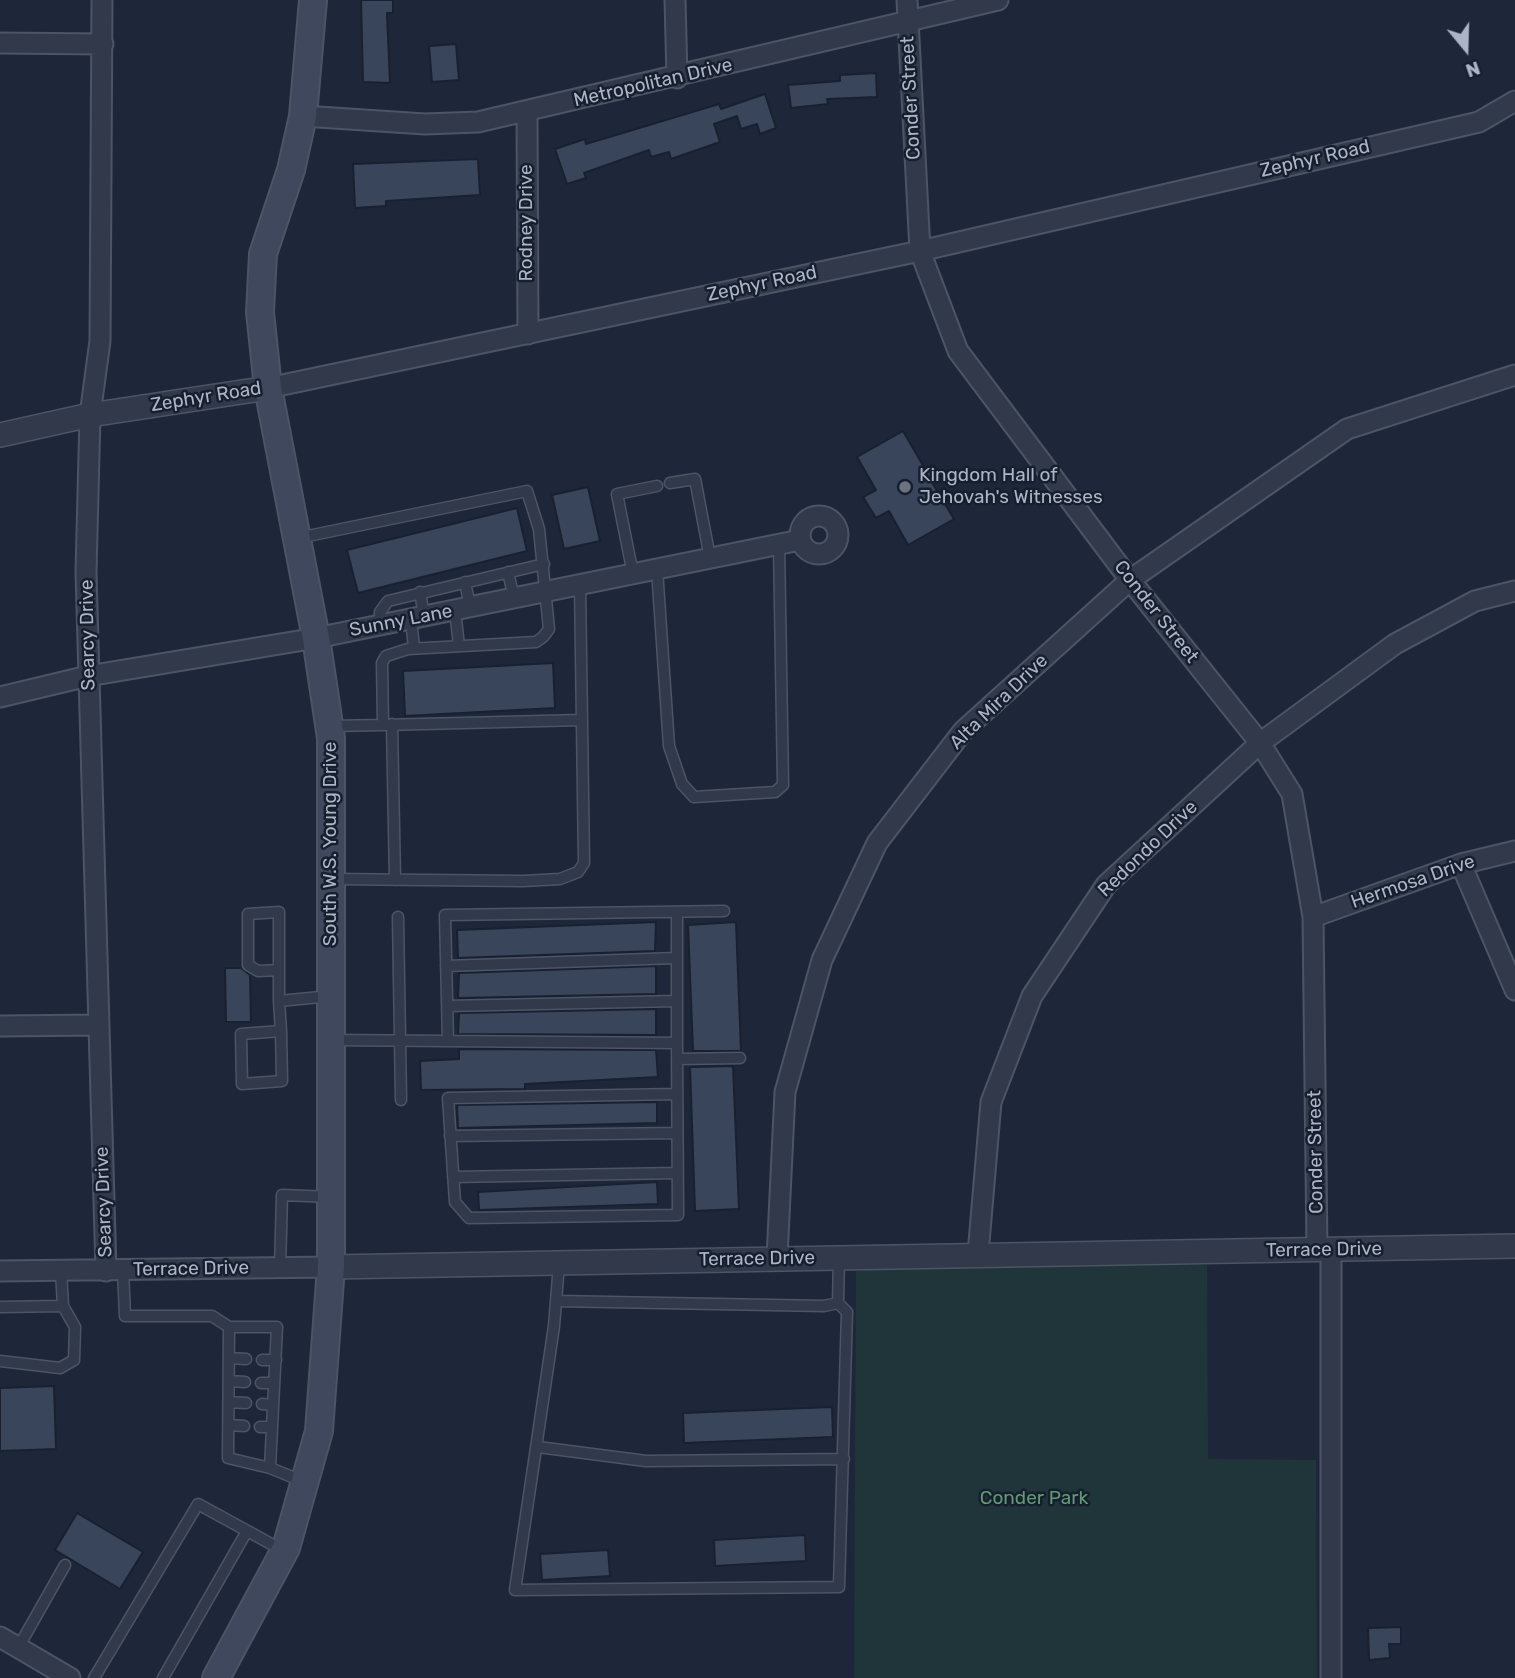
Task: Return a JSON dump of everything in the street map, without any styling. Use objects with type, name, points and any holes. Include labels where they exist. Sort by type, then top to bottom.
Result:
[{"type":"main road","name":"South W.S. Young Drive","points":[[222,1676],[285,1551],[320,1431],[331,1267],[329,726],[316,638],[268,388],[260,312],[263,254],[291,170],[303,116],[313,0]]},
{"type":"street","name":"Searcy Drive","points":[[102,0],[100,341],[90,415],[86,572],[99,1025],[114,1270]]},
{"type":"street","points":[[675,0],[677,78]]},
{"type":"street","name":"Conder Street","points":[[907,0],[920,251],[958,351],[1130,580],[1260,743],[1292,794],[1312,917],[1324,1250],[1331,1678]]},
{"type":"street","name":"Metropolitan Drive","points":[[303,116],[425,124],[478,122],[677,78],[998,0]]},
{"type":"street","points":[[0,43],[103,44]]},
{"type":"street","name":"Zephyr Road","points":[[0,435],[90,415],[268,388],[920,251],[1479,122],[1515,101]]},
{"type":"street","name":"Rodney Drive","points":[[527,113],[528,334]]},
{"type":"street","name":"Alta Mira Drive","points":[[778,1258],[785,1092],[822,960],[877,843],[963,731],[1130,580],[1347,429],[1515,375]]},
{"type":"street","name":"Sunny Lane","points":[[0,697],[88,676],[316,638],[800,540]]},
{"type":"street","name":"Redondo Drive","points":[[978,1254],[991,1102],[1032,996],[1105,885],[1260,743],[1395,644],[1475,600],[1515,591]]},
{"type":"street","name":"Hermosa Drive","points":[[1312,917],[1461,864],[1515,851]]},
{"type":"street","points":[[1461,864],[1515,990]]},
{"type":"street","points":[[0,1026],[99,1025]]},
{"type":"street","name":"Terrace Drive","points":[[0,1271],[559,1264],[978,1254],[1515,1246]]},
{"type":"street","points":[[0,1637],[64,1676]]},
{"type":"lane","points":[[670,484],[695,480],[710,558]]},
{"type":"lane","points":[[633,574],[617,494],[657,486]]},
{"type":"lane","points":[[297,538],[527,491],[539,529],[549,629],[536,642],[414,648],[386,656],[382,663],[388,725],[395,880]]},
{"type":"lane","points":[[657,569],[669,746],[682,784],[694,796],[775,792],[783,785],[779,544]]},
{"type":"lane","points":[[380,625],[380,612],[388,601],[544,564]]},
{"type":"lane","points":[[508,572],[514,598]]},
{"type":"lane","points":[[459,646],[465,582]]},
{"type":"lane","points":[[331,879],[559,879],[579,872],[584,863],[580,585]]},
{"type":"lane","points":[[414,648],[420,592]]},
{"type":"lane","points":[[329,726],[582,720]]},
{"type":"lane","points":[[448,1041],[445,915],[724,911]]},
{"type":"lane","points":[[279,970],[258,971],[248,965],[248,914],[279,912],[282,1081],[243,1084],[241,1034],[281,1031]]},
{"type":"lane","points":[[677,912],[678,1215],[469,1218],[455,1202],[448,1098],[677,1094]]},
{"type":"lane","points":[[398,918],[401,1100]]},
{"type":"lane","points":[[446,966],[677,958]]},
{"type":"lane","points":[[279,1001],[331,996]]},
{"type":"lane","points":[[447,1006],[677,1001]]},
{"type":"lane","points":[[331,1040],[677,1043]]},
{"type":"lane","points":[[677,1059],[740,1058]]},
{"type":"lane","points":[[450,1136],[677,1133]]},
{"type":"lane","points":[[453,1177],[677,1173]]},
{"type":"lane","points":[[280,1268],[282,1195],[331,1197]]},
{"type":"lane","points":[[559,1264],[538,1447],[515,1590],[839,1587],[847,1312],[838,1303],[839,1257]]},
{"type":"lane","points":[[114,1270],[125,1316],[212,1316],[229,1327],[277,1327],[270,1468]]},
{"type":"lane","points":[[0,1361],[60,1368],[74,1360],[75,1327],[63,1306],[61,1271]]},
{"type":"lane","points":[[556,1301],[824,1306],[838,1303]]},
{"type":"lane","points":[[0,1307],[63,1306]]},
{"type":"lane","points":[[229,1327],[228,1458],[270,1468],[305,1482]]},
{"type":"lane","points":[[229,1358],[246,1359]]},
{"type":"lane","points":[[262,1360],[275,1360]]},
{"type":"lane","points":[[229,1381],[245,1382]]},
{"type":"lane","points":[[261,1382],[274,1383]]},
{"type":"lane","points":[[229,1402],[246,1403]]},
{"type":"lane","points":[[262,1404],[273,1405]]},
{"type":"lane","points":[[229,1425],[244,1426]]},
{"type":"lane","points":[[260,1427],[272,1427]]},
{"type":"lane","points":[[538,1447],[646,1461],[844,1459]]},
{"type":"lane","points":[[94,1678],[198,1504],[285,1551]]},
{"type":"lane","points":[[163,1678],[247,1531]]},
{"type":"lane","points":[[18,1648],[65,1565]]},
{"type":"green space","name":"Conder Park","points":[[1207,1265],[1208,1459],[1316,1460],[1317,1678],[854,1678],[856,1268]]},
{"type":"building","points":[[361,0],[393,0],[393,13],[387,13],[390,83],[363,82]]},
{"type":"building","points":[[456,44],[459,80],[432,82],[429,46]]},
{"type":"building","points":[[876,73],[877,97],[827,99],[828,104],[791,108],[788,85],[840,81],[840,75]]},
{"type":"building","points":[[765,94],[776,128],[760,134],[757,124],[741,129],[737,116],[714,124],[720,142],[671,159],[669,152],[651,157],[649,150],[584,173],[586,178],[567,184],[555,149],[585,139],[586,144],[719,104],[721,109]]},
{"type":"building","points":[[478,159],[480,195],[386,201],[386,206],[355,208],[353,164]]},
{"type":"building","name":"Kingdom Hall of Jehovah's Witnesses","points":[[903,431],[925,469],[933,464],[942,479],[933,484],[954,519],[908,545],[889,511],[876,518],[863,497],[876,490],[857,457]]},
{"type":"building","points":[[588,487],[600,541],[564,549],[552,495]]},
{"type":"building","points":[[517,508],[527,551],[358,593],[347,550]]},
{"type":"building","points":[[553,663],[555,708],[405,716],[403,671]]},
{"type":"building","points":[[656,922],[655,951],[458,958],[457,930]]},
{"type":"building","points":[[736,922],[741,1051],[693,1051],[688,925]]},
{"type":"building","points":[[656,966],[656,994],[458,998],[459,973]]},
{"type":"building","points":[[225,968],[241,968],[250,975],[251,1022],[226,1022]]},
{"type":"building","points":[[656,1009],[656,1035],[458,1034],[459,1013]]},
{"type":"building","points":[[459,1049],[656,1050],[658,1077],[525,1084],[525,1089],[421,1090],[420,1061],[459,1059]]},
{"type":"building","points":[[733,1066],[739,1209],[695,1211],[690,1067]]},
{"type":"building","points":[[657,1102],[657,1123],[458,1128],[457,1105]]},
{"type":"building","points":[[657,1182],[658,1204],[479,1210],[478,1192]]},
{"type":"building","points":[[54,1386],[56,1449],[0,1451],[0,1388]]},
{"type":"building","points":[[832,1407],[833,1437],[684,1443],[683,1413]]},
{"type":"building","points":[[77,1513],[143,1552],[120,1589],[55,1550]]},
{"type":"building","points":[[805,1535],[806,1561],[715,1566],[714,1540]]},
{"type":"building","points":[[608,1550],[610,1576],[542,1580],[540,1554]]},
{"type":"building","points":[[1401,1627],[1401,1644],[1389,1644],[1390,1658],[1369,1660],[1368,1628]]},
{"type":"place","name":"Kingdom Hall of Jehovah's Witnesses","points":[[905,487]]}]
